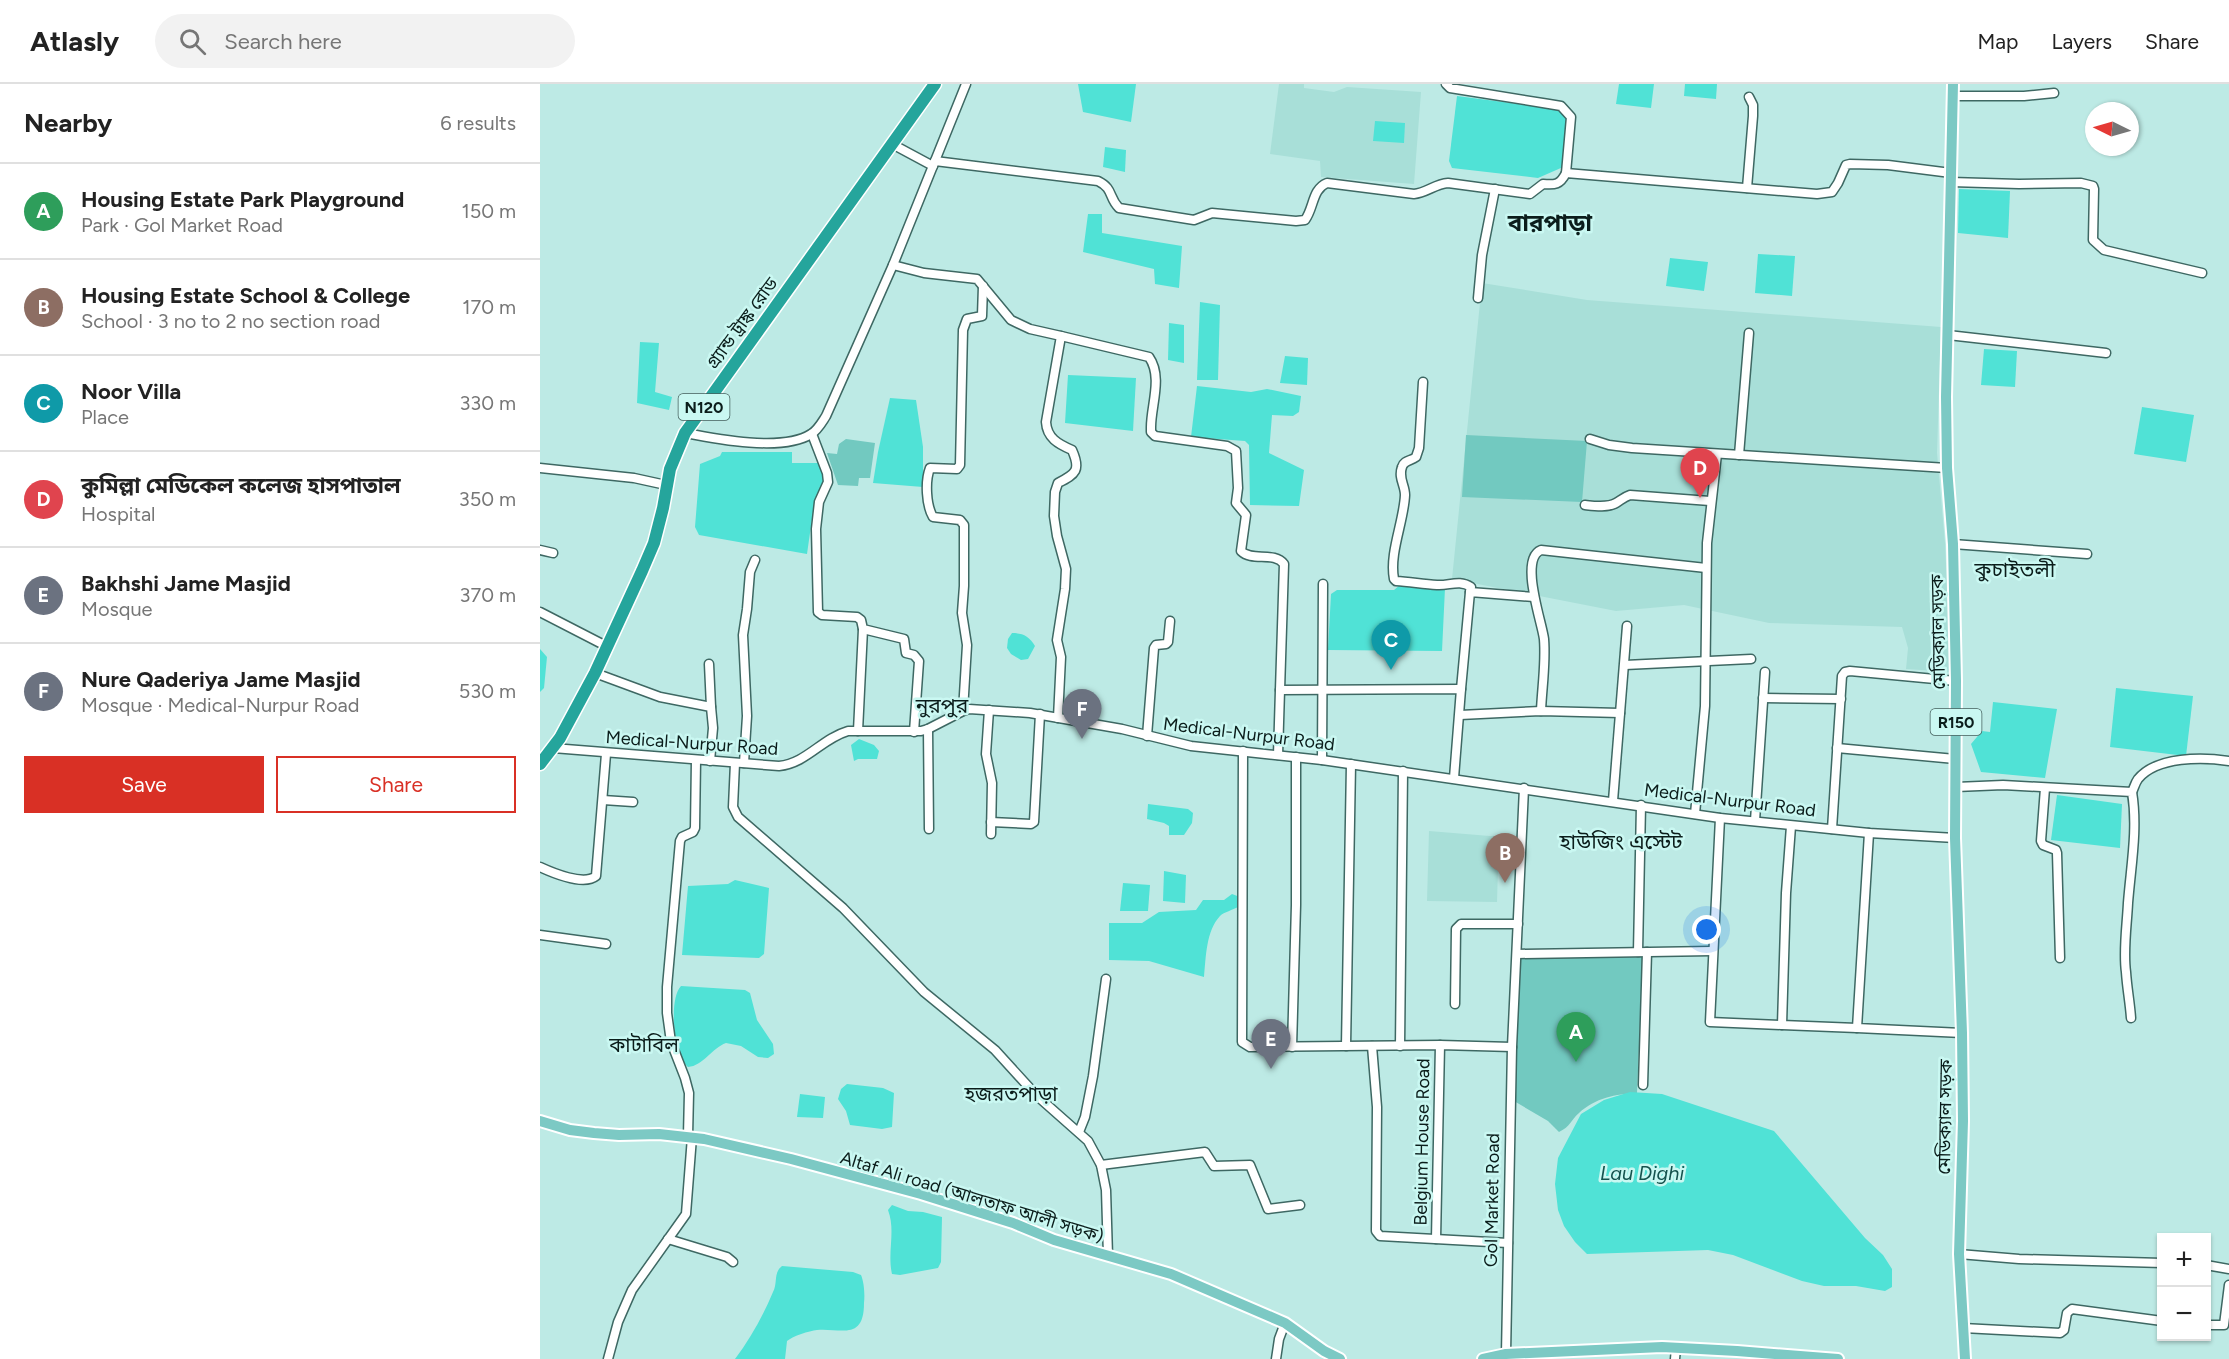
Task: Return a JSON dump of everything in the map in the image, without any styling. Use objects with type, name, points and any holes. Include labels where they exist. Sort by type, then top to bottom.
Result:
[{"type":"highway","name":"গ্র্যান্ড ট্রাঙ্ক রোড","points":[[540,764],[553,748],[595,674],[654,543],[666,485],[675,454],[685,433],[935,84]]},
{"type":"main road","name":"মেডিক্যাল সড়ক","points":[[1953,90],[1947,468],[1953,543],[1956,681],[1955,838],[1963,1121],[1959,1254],[1965,1359]]},
{"type":"main road","name":"Altaf Ali road (আলতাফ আলী সড়ক)","points":[[540,1121],[570,1130],[594,1133],[690,1136],[791,1159],[921,1194],[1013,1223],[1054,1240],[1171,1274],[1285,1323],[1324,1355],[1340,1359]]},
{"type":"main road","points":[[1483,1359],[1506,1354],[1675,1353],[1838,1359]]},
{"type":"street","points":[[685,433],[723,440],[759,443],[796,440],[812,434],[826,416],[893,265],[966,84]]},
{"type":"street","points":[[892,144],[934,163],[1098,181],[1107,186],[1119,208],[1194,220],[1212,213],[1305,220],[1310,214],[1317,190],[1321,185],[1327,183],[1414,194],[1448,183],[1530,194],[1543,184],[1556,185],[1562,181],[1566,173],[1571,117],[1561,106],[1450,88],[1446,84]]},
{"type":"street","points":[[1498,94],[1499,84]]},
{"type":"street","points":[[1953,90],[2024,96],[2054,93]]},
{"type":"street","points":[[1747,188],[1753,116],[1753,105],[1749,97]]},
{"type":"street","points":[[1566,173],[1817,194],[1832,192],[1846,165],[1856,163],[1888,165],[1951,178],[2019,184],[2081,183],[2091,185],[2094,189],[2093,240],[2104,250],[2202,273]]},
{"type":"street","points":[[1478,298],[1482,255],[1495,189]]},
{"type":"street","points":[[893,265],[924,273],[977,279],[1011,320],[1030,329],[1149,357],[1155,367],[1151,432],[1155,436],[1227,446],[1236,451],[1238,488],[1236,503],[1246,515],[1241,551],[1248,556],[1278,558],[1284,564],[1278,755]]},
{"type":"street","points":[[963,711],[967,645],[962,613],[964,525],[960,520],[933,517],[927,496],[930,468],[957,469],[960,465],[963,330],[968,319],[982,316],[983,286]]},
{"type":"street","points":[[1738,455],[1749,333]]},
{"type":"street","points":[[1948,335],[2106,353]]},
{"type":"street","points":[[1058,718],[1060,657],[1057,640],[1066,569],[1057,536],[1054,506],[1058,483],[1073,476],[1076,471],[1072,450],[1052,438],[1047,431],[1046,422],[1061,336]]},
{"type":"street","points":[[1423,382],[1419,448],[1416,457],[1404,462],[1400,478],[1405,495],[1394,563],[1394,579],[1440,585],[1452,582],[1464,583],[1471,587],[1454,778]]},
{"type":"street","points":[[812,434],[827,473],[828,482],[819,502],[816,522],[817,607],[818,612],[822,615],[857,617],[861,620],[863,629],[858,731]]},
{"type":"street","points":[[1590,439],[1598,443],[1632,448],[1947,468]]},
{"type":"street","points":[[1695,814],[1705,706],[1706,568],[1710,501],[1717,454]]},
{"type":"street","points":[[540,468],[634,478],[666,485]]},
{"type":"street","points":[[1585,505],[1616,504],[1622,498],[1630,495],[1710,501]]},
{"type":"street","points":[[1953,543],[2087,554]]},
{"type":"street","points":[[540,550],[553,553]]},
{"type":"street","points":[[1541,711],[1544,639],[1532,582],[1534,556],[1541,550],[1706,568]]},
{"type":"street","points":[[755,560],[750,572],[743,635],[747,716],[733,807],[738,817],[843,908],[924,992],[995,1050],[1036,1095],[1088,1141],[1101,1165],[1107,1206],[1108,1256]]},
{"type":"street","points":[[1322,760],[1323,584]]},
{"type":"street","points":[[1470,592],[1534,597]]},
{"type":"street","points":[[540,612],[608,647]]},
{"type":"street","points":[[1147,736],[1154,648],[1156,645],[1168,642],[1170,621]]},
{"type":"street","points":[[1613,801],[1627,626]]},
{"type":"street","points":[[863,629],[902,638],[906,642],[906,652],[918,658],[914,732]]},
{"type":"street","points":[[1625,665],[1751,659]]},
{"type":"street","points":[[709,664],[713,728],[710,761]]},
{"type":"street","points":[[1832,829],[1842,676],[1845,672],[1850,670],[1956,681]]},
{"type":"street","points":[[1755,821],[1765,672]]},
{"type":"street","points":[[595,674],[660,697],[711,707]]},
{"type":"street","points":[[1280,690],[1461,689]]},
{"type":"street","points":[[1763,698],[1841,699]]},
{"type":"street","name":"Medical-Nurpur Road","points":[[553,748],[771,766],[788,765],[806,758],[838,734],[858,731],[914,732],[928,729],[963,711],[978,709],[1040,714],[1191,746],[1403,771],[1720,818],[1869,833],[1955,838]]},
{"type":"street","points":[[989,710],[986,753],[992,783],[991,834]]},
{"type":"street","points":[[1460,715],[1541,711],[1620,713]]},
{"type":"street","points":[[991,822],[1031,824],[1034,822],[1040,714]]},
{"type":"street","points":[[928,729],[929,829]]},
{"type":"street","points":[[1837,748],[1955,759]]},
{"type":"street","points":[[1243,751],[1242,1042],[1250,1047],[1440,1045],[1512,1047]]},
{"type":"street","points":[[540,867],[567,878],[590,880],[596,876],[606,754]]},
{"type":"street","points":[[1292,1047],[1296,905],[1296,757]]},
{"type":"street","points":[[2131,1018],[2130,993],[2125,971],[2128,900],[2134,850],[2132,792],[2138,779],[2166,763],[2210,759],[2229,761]]},
{"type":"street","points":[[608,1359],[615,1331],[633,1290],[688,1209],[689,1093],[671,1042],[667,1013],[667,987],[680,841],[695,828],[696,760]]},
{"type":"street","points":[[1346,1046],[1351,764]]},
{"type":"street","points":[[1400,1046],[1403,771]]},
{"type":"street","points":[[1956,787],[2003,785],[2132,792]]},
{"type":"street","name":"Gol Market Road","points":[[1506,1354],[1512,1047],[1524,788]]},
{"type":"street","points":[[2044,788],[2041,842],[2056,850],[2057,853],[2060,958]]},
{"type":"street","points":[[603,800],[633,802]]},
{"type":"street","points":[[1641,805],[1643,1085]]},
{"type":"street","points":[[1720,818],[1710,1022],[1962,1033]]},
{"type":"street","points":[[1782,1025],[1786,892],[1791,826]]},
{"type":"street","points":[[1857,1028],[1869,833]]},
{"type":"street","points":[[1455,1004],[1456,929],[1461,924],[1518,924]]},
{"type":"street","points":[[540,935],[606,945]]},
{"type":"street","points":[[1517,954],[1712,951]]},
{"type":"street","points":[[1078,1131],[1085,1118],[1093,1076],[1106,979]]},
{"type":"street","name":"Belgium House Road","points":[[1436,1239],[1440,1045]]},
{"type":"street","points":[[1372,1046],[1377,1107],[1376,1231],[1385,1238],[1508,1243]]},
{"type":"street","points":[[1101,1165],[1205,1152],[1214,1166],[1250,1165],[1268,1209],[1299,1205]]},
{"type":"street","points":[[668,1239],[727,1257],[733,1262]]},
{"type":"street","points":[[1959,1254],[2019,1259],[2157,1263]]},
{"type":"street","points":[[2211,1266],[2229,1269]]},
{"type":"street","points":[[2211,1325],[2224,1325],[2229,1285]]},
{"type":"street","points":[[1963,1328],[2060,1333],[2064,1330],[2067,1313],[2072,1309],[2157,1320]]},
{"type":"street","points":[[1276,1359],[1279,1339],[1285,1323]]},
{"type":"shaded area","points":[[1279,84],[1304,84],[1304,88],[1334,92],[1347,87],[1421,92],[1414,184],[1321,177],[1320,161],[1270,154]]},
{"type":"shaded area","points":[[1482,283],[1587,300],[1941,327],[1937,453],[1945,543],[1951,672],[1906,669],[1908,648],[1902,627],[1769,623],[1684,605],[1616,611],[1452,579]]},
{"type":"shaded area","points":[[1466,435],[1587,441],[1582,502],[1462,497]]},
{"type":"shaded area","points":[[846,439],[875,443],[870,478],[859,478],[858,486],[838,485],[827,453],[837,454],[839,444]]},
{"type":"shaded area","points":[[1429,831],[1514,838],[1511,867],[1498,867],[1497,902],[1427,901]]},
{"type":"shaded area","points":[[1519,956],[1643,956],[1637,1093],[1599,1100],[1585,1108],[1559,1132],[1548,1121],[1514,1101],[1514,1030]]},
{"type":"water","points":[[1078,84],[1136,84],[1131,122],[1083,112]]},
{"type":"water","points":[[1619,84],[1654,84],[1651,108],[1616,104]]},
{"type":"water","points":[[1685,84],[1717,84],[1716,99],[1684,96]]},
{"type":"water","points":[[1457,96],[1572,111],[1570,164],[1538,178],[1452,168],[1449,161]]},
{"type":"water","points":[[1375,121],[1405,123],[1404,143],[1373,141]]},
{"type":"water","points":[[1105,147],[1126,150],[1125,172],[1103,167]]},
{"type":"water","points":[[1959,189],[2010,191],[2008,238],[1958,233]]},
{"type":"water","points":[[1088,214],[1102,214],[1102,233],[1182,246],[1179,288],[1155,284],[1154,269],[1083,252]]},
{"type":"water","points":[[1758,254],[1795,256],[1792,296],[1755,293]]},
{"type":"water","points":[[1670,258],[1708,262],[1704,291],[1666,286]]},
{"type":"water","points":[[1200,302],[1220,305],[1218,380],[1197,380]]},
{"type":"water","points":[[1169,323],[1184,325],[1184,363],[1168,360]]},
{"type":"water","points":[[640,342],[659,343],[655,392],[672,397],[669,410],[637,403]]},
{"type":"water","points":[[1984,349],[2017,351],[2015,387],[1981,385]]},
{"type":"water","points":[[1285,356],[1308,358],[1307,385],[1280,383]]},
{"type":"water","points":[[1068,375],[1136,378],[1133,431],[1065,423]]},
{"type":"water","points":[[1197,386],[1251,392],[1267,389],[1301,396],[1299,412],[1293,416],[1272,415],[1269,453],[1304,470],[1299,506],[1250,505],[1249,445],[1245,441],[1191,437]]},
{"type":"water","points":[[890,398],[916,400],[923,447],[923,487],[873,483]]},
{"type":"water","points":[[2142,407],[2194,415],[2186,462],[2134,454]]},
{"type":"water","points":[[722,452],[792,452],[792,463],[820,463],[825,486],[815,498],[807,554],[699,535],[695,527],[700,464],[720,456]]},
{"type":"water","points":[[1400,585],[1445,588],[1442,651],[1328,650],[1331,594],[1337,590],[1394,590]]},
{"type":"water","points":[[1012,633],[1025,636],[1035,646],[1028,659],[1021,660],[1011,654],[1007,648],[1008,639]]},
{"type":"water","points":[[540,649],[547,657],[544,688],[540,692]]},
{"type":"water","points":[[2116,688],[2193,696],[2186,756],[2110,747]]},
{"type":"water","points":[[1993,702],[2057,709],[2045,778],[1981,772],[1971,744],[1982,731],[1990,732]]},
{"type":"water","points":[[859,739],[874,745],[879,751],[877,759],[854,761],[851,745]]},
{"type":"water","points":[[2057,795],[2122,804],[2120,848],[2051,840]]},
{"type":"water","points":[[1148,804],[1188,809],[1193,813],[1192,823],[1184,835],[1169,835],[1169,826],[1147,819]]},
{"type":"water","points":[[1164,871],[1186,875],[1185,903],[1163,901]]},
{"type":"water","points":[[735,880],[769,888],[764,954],[759,958],[682,955],[688,886],[728,884]]},
{"type":"water","points":[[1123,883],[1150,885],[1148,911],[1120,911]]},
{"type":"water","points":[[1232,894],[1240,897],[1238,907],[1224,913],[1215,922],[1207,945],[1204,977],[1149,961],[1109,960],[1109,923],[1142,923],[1159,912],[1196,910],[1203,900],[1224,900]]},
{"type":"water","points":[[681,986],[745,990],[750,993],[757,1020],[773,1044],[774,1054],[768,1058],[758,1057],[741,1046],[726,1043],[698,1064],[688,1067],[679,1051],[674,1027],[675,1003]]},
{"type":"water","points":[[847,1084],[883,1088],[894,1093],[892,1127],[882,1129],[850,1125],[846,1111],[838,1099],[841,1089]]},
{"type":"water","name":"Lau Dighi","points":[[1630,1092],[1662,1094],[1774,1131],[1865,1238],[1883,1255],[1892,1269],[1892,1287],[1885,1291],[1856,1286],[1824,1286],[1802,1281],[1733,1255],[1708,1250],[1587,1254],[1564,1226],[1558,1210],[1555,1184],[1558,1158],[1581,1114],[1604,1100]]},
{"type":"water","points":[[800,1094],[825,1097],[823,1118],[797,1117]]},
{"type":"water","points":[[892,1205],[908,1211],[942,1217],[941,1262],[938,1268],[900,1275],[892,1274],[891,1226],[888,1210]]},
{"type":"water","points":[[782,1266],[853,1272],[861,1275],[864,1296],[860,1323],[850,1330],[817,1330],[793,1337],[787,1341],[785,1359],[735,1359],[765,1310],[774,1289],[777,1272]]},
{"type":"place","name":"কুমিল্লা মেডিকেল কলেজ হাসপাতাল","points":[[1700,498]]},
{"type":"place","name":"Noor Villa","points":[[1391,670]]},
{"type":"place","name":"Nure Qaderiya Jame Masjid","points":[[1082,739]]},
{"type":"place","name":"Housing Estate School & College","points":[[1505,883]]},
{"type":"place","name":"Housing Estate Park Playground","points":[[1576,1062]]},
{"type":"place","name":"Bakhshi Jame Masjid","points":[[1271,1069]]},
{"type":"district","name":"বারপাড়া","points":[[1550,222]]},
{"type":"district","name":"কুচাইতলী","points":[[2015,569]]},
{"type":"district","name":"নুরপুর","points":[[942,705]]},
{"type":"district","name":"হাউজিং এস্টেট","points":[[1621,841]]},
{"type":"district","name":"কাটাবিল","points":[[644,1045]]},
{"type":"district","name":"হজরতপাড়া","points":[[1011,1094]]}]
